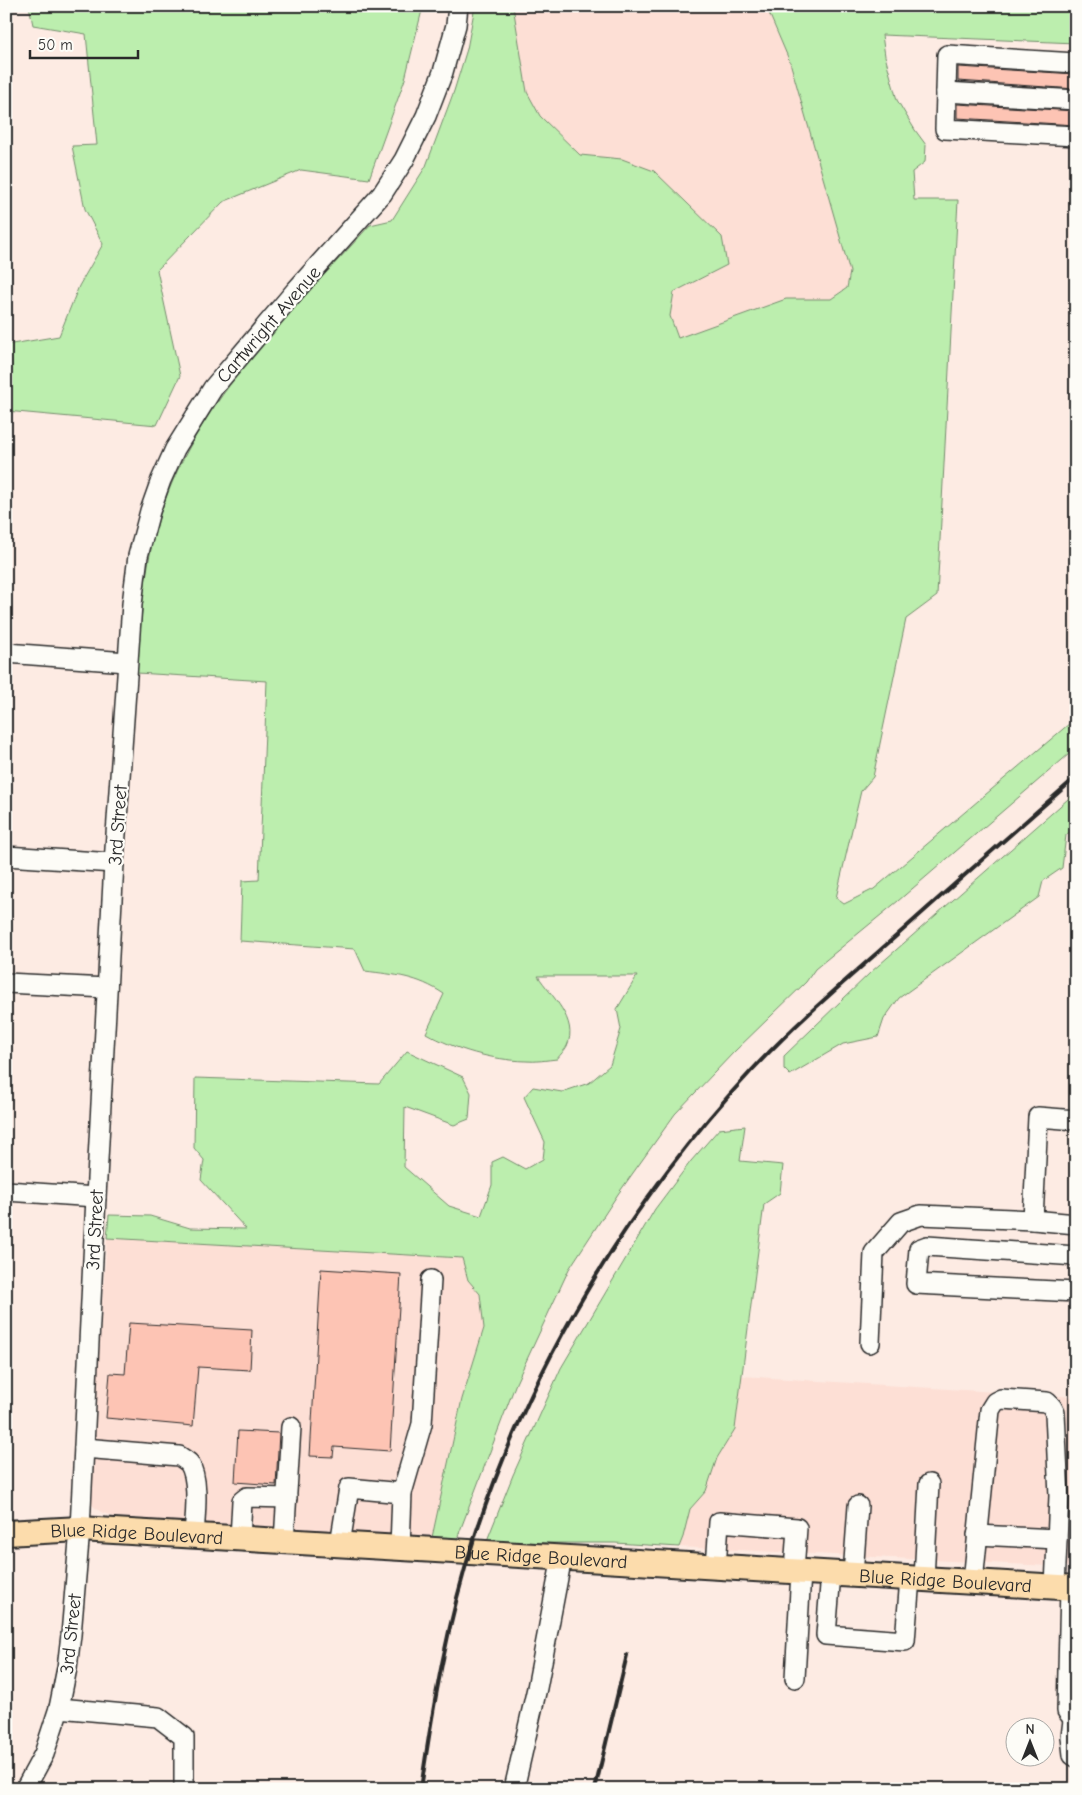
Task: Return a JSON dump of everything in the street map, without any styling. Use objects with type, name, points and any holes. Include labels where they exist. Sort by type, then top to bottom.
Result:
[{"type":"main road","name":"Blue Ridge Boulevard","points":[[6,1533],[80,1529],[1067,1587]]},
{"type":"street","name":"Cartwright Avenue","points":[[127,662],[138,556],[150,511],[175,449],[213,388],[296,290],[382,194],[404,160],[426,116],[443,72],[456,25],[458,6]]},
{"type":"street","points":[[1076,63],[947,56],[945,129],[1076,136]]},
{"type":"street","points":[[946,92],[1076,100]]},
{"type":"street","points":[[6,654],[127,662]]},
{"type":"street","name":"3rd Street","points":[[32,1786],[59,1708],[70,1652],[80,1529],[107,988],[127,662]]},
{"type":"street","points":[[6,856],[114,863]]},
{"type":"street","points":[[6,982],[107,988]]},
{"type":"street","points":[[1033,1220],[1038,1117],[1076,1120]]},
{"type":"street","points":[[6,1191],[96,1198]]},
{"type":"street","points":[[870,1343],[874,1253],[901,1222],[921,1215],[1033,1220],[1076,1224]]},
{"type":"street","points":[[954,1248],[956,1217]]},
{"type":"street","points":[[1076,1256],[927,1246],[919,1248],[916,1284],[1076,1292]]},
{"type":"street","points":[[400,1548],[402,1493],[422,1424],[430,1280]]},
{"type":"street","points":[[973,1582],[990,1410],[995,1402],[1001,1398],[1047,1402],[1055,1413],[1059,1496],[1057,1539],[1067,1587],[1067,1711],[1074,1721],[1071,1737],[1073,1755],[1076,1757]]},
{"type":"street","points":[[284,1541],[291,1427]]},
{"type":"street","points":[[84,1448],[179,1456],[189,1463],[194,1478],[196,1499],[194,1536]]},
{"type":"street","points":[[858,1506],[826,1635],[905,1641],[917,1579],[929,1484]]},
{"type":"street","points":[[340,1544],[349,1488],[402,1493]]},
{"type":"street","points":[[240,1539],[242,1501],[247,1497],[287,1498]]},
{"type":"street","points":[[716,1567],[719,1522],[797,1528],[795,1678]]},
{"type":"street","points":[[978,1535],[1057,1539]]},
{"type":"street","points":[[514,1789],[537,1688],[562,1557]]},
{"type":"street","points":[[59,1708],[158,1717],[184,1737],[184,1789]]},
{"type":"shaded area","points":[[513,6],[766,6],[790,62],[850,272],[847,288],[831,299],[786,299],[678,338],[670,316],[674,292],[727,265],[622,159],[580,155],[540,116],[527,92]]},
{"type":"shaded area","points":[[107,1238],[462,1258],[468,1280],[480,1294],[484,1328],[462,1399],[431,1542],[114,1517],[101,1512],[93,1506],[90,1499],[90,1476]]},
{"type":"shaded area","points":[[741,1376],[1076,1397],[1076,1477],[1070,1567],[679,1547],[690,1509],[706,1491],[717,1458],[735,1429]]},
{"type":"green space","points":[[29,6],[423,6],[405,79],[369,179],[301,170],[223,202],[157,270],[180,376],[157,425],[6,411],[6,345],[59,336],[79,286],[103,244],[85,209],[72,146],[97,145],[86,34],[33,25]]},
{"type":"green space","points":[[475,6],[513,6],[527,92],[540,116],[580,155],[622,159],[654,171],[722,237],[727,265],[674,292],[670,316],[678,338],[786,299],[831,299],[847,288],[850,272],[790,62],[766,6],[1076,6],[1076,43],[882,35],[885,56],[897,100],[926,145],[925,162],[912,172],[914,200],[958,200],[937,596],[906,619],[873,777],[861,791],[836,898],[844,904],[874,889],[1076,718],[1076,748],[898,901],[815,969],[806,982],[734,1052],[675,1114],[618,1194],[569,1269],[516,1383],[455,1544],[431,1542],[462,1399],[484,1328],[480,1294],[468,1280],[462,1258],[107,1238],[109,1215],[150,1216],[190,1228],[246,1229],[201,1180],[204,1160],[194,1148],[195,1078],[379,1084],[407,1051],[463,1077],[471,1093],[469,1119],[454,1125],[405,1107],[404,1167],[449,1206],[481,1216],[492,1185],[492,1162],[503,1157],[525,1169],[543,1159],[545,1142],[524,1097],[533,1087],[562,1092],[589,1083],[610,1065],[621,1029],[617,1009],[637,976],[538,976],[567,1018],[570,1036],[567,1046],[557,1059],[534,1061],[500,1059],[462,1049],[426,1033],[444,994],[425,983],[415,980],[396,975],[365,971],[355,949],[240,941],[242,881],[259,880],[267,681],[137,673],[147,571],[155,531],[177,471],[198,432],[223,394],[279,324],[370,225],[392,220],[426,166],[454,91],[467,49]]},
{"type":"green space","points":[[1076,792],[1076,827],[1066,835],[1062,868],[1043,881],[1039,897],[899,998],[884,1019],[878,1037],[843,1044],[790,1075],[784,1069],[784,1056],[871,972]]},
{"type":"green space","points":[[745,1126],[740,1161],[783,1165],[780,1193],[764,1204],[735,1429],[717,1458],[706,1491],[690,1509],[679,1547],[615,1543],[486,1543],[513,1475],[561,1368],[655,1209],[691,1161],[719,1129]]},
{"type":"building","points":[[958,67],[1076,74],[1076,89],[958,81]]},
{"type":"building","points":[[957,104],[1076,111],[1076,125],[957,118]]},
{"type":"building","points":[[321,1269],[401,1274],[390,1451],[334,1447],[333,1457],[310,1456]]},
{"type":"building","points":[[129,1323],[252,1330],[250,1370],[198,1367],[193,1426],[106,1418],[110,1373],[125,1374]]},
{"type":"building","points":[[238,1431],[279,1433],[276,1485],[235,1482]]},
{"type":"railway","points":[[421,1789],[436,1694],[456,1600],[474,1539],[497,1474],[524,1411],[554,1349],[588,1289],[625,1231],[664,1175],[707,1121],[752,1070],[839,986],[1076,777]]},
{"type":"railway","points":[[595,1789],[627,1655]]}]
